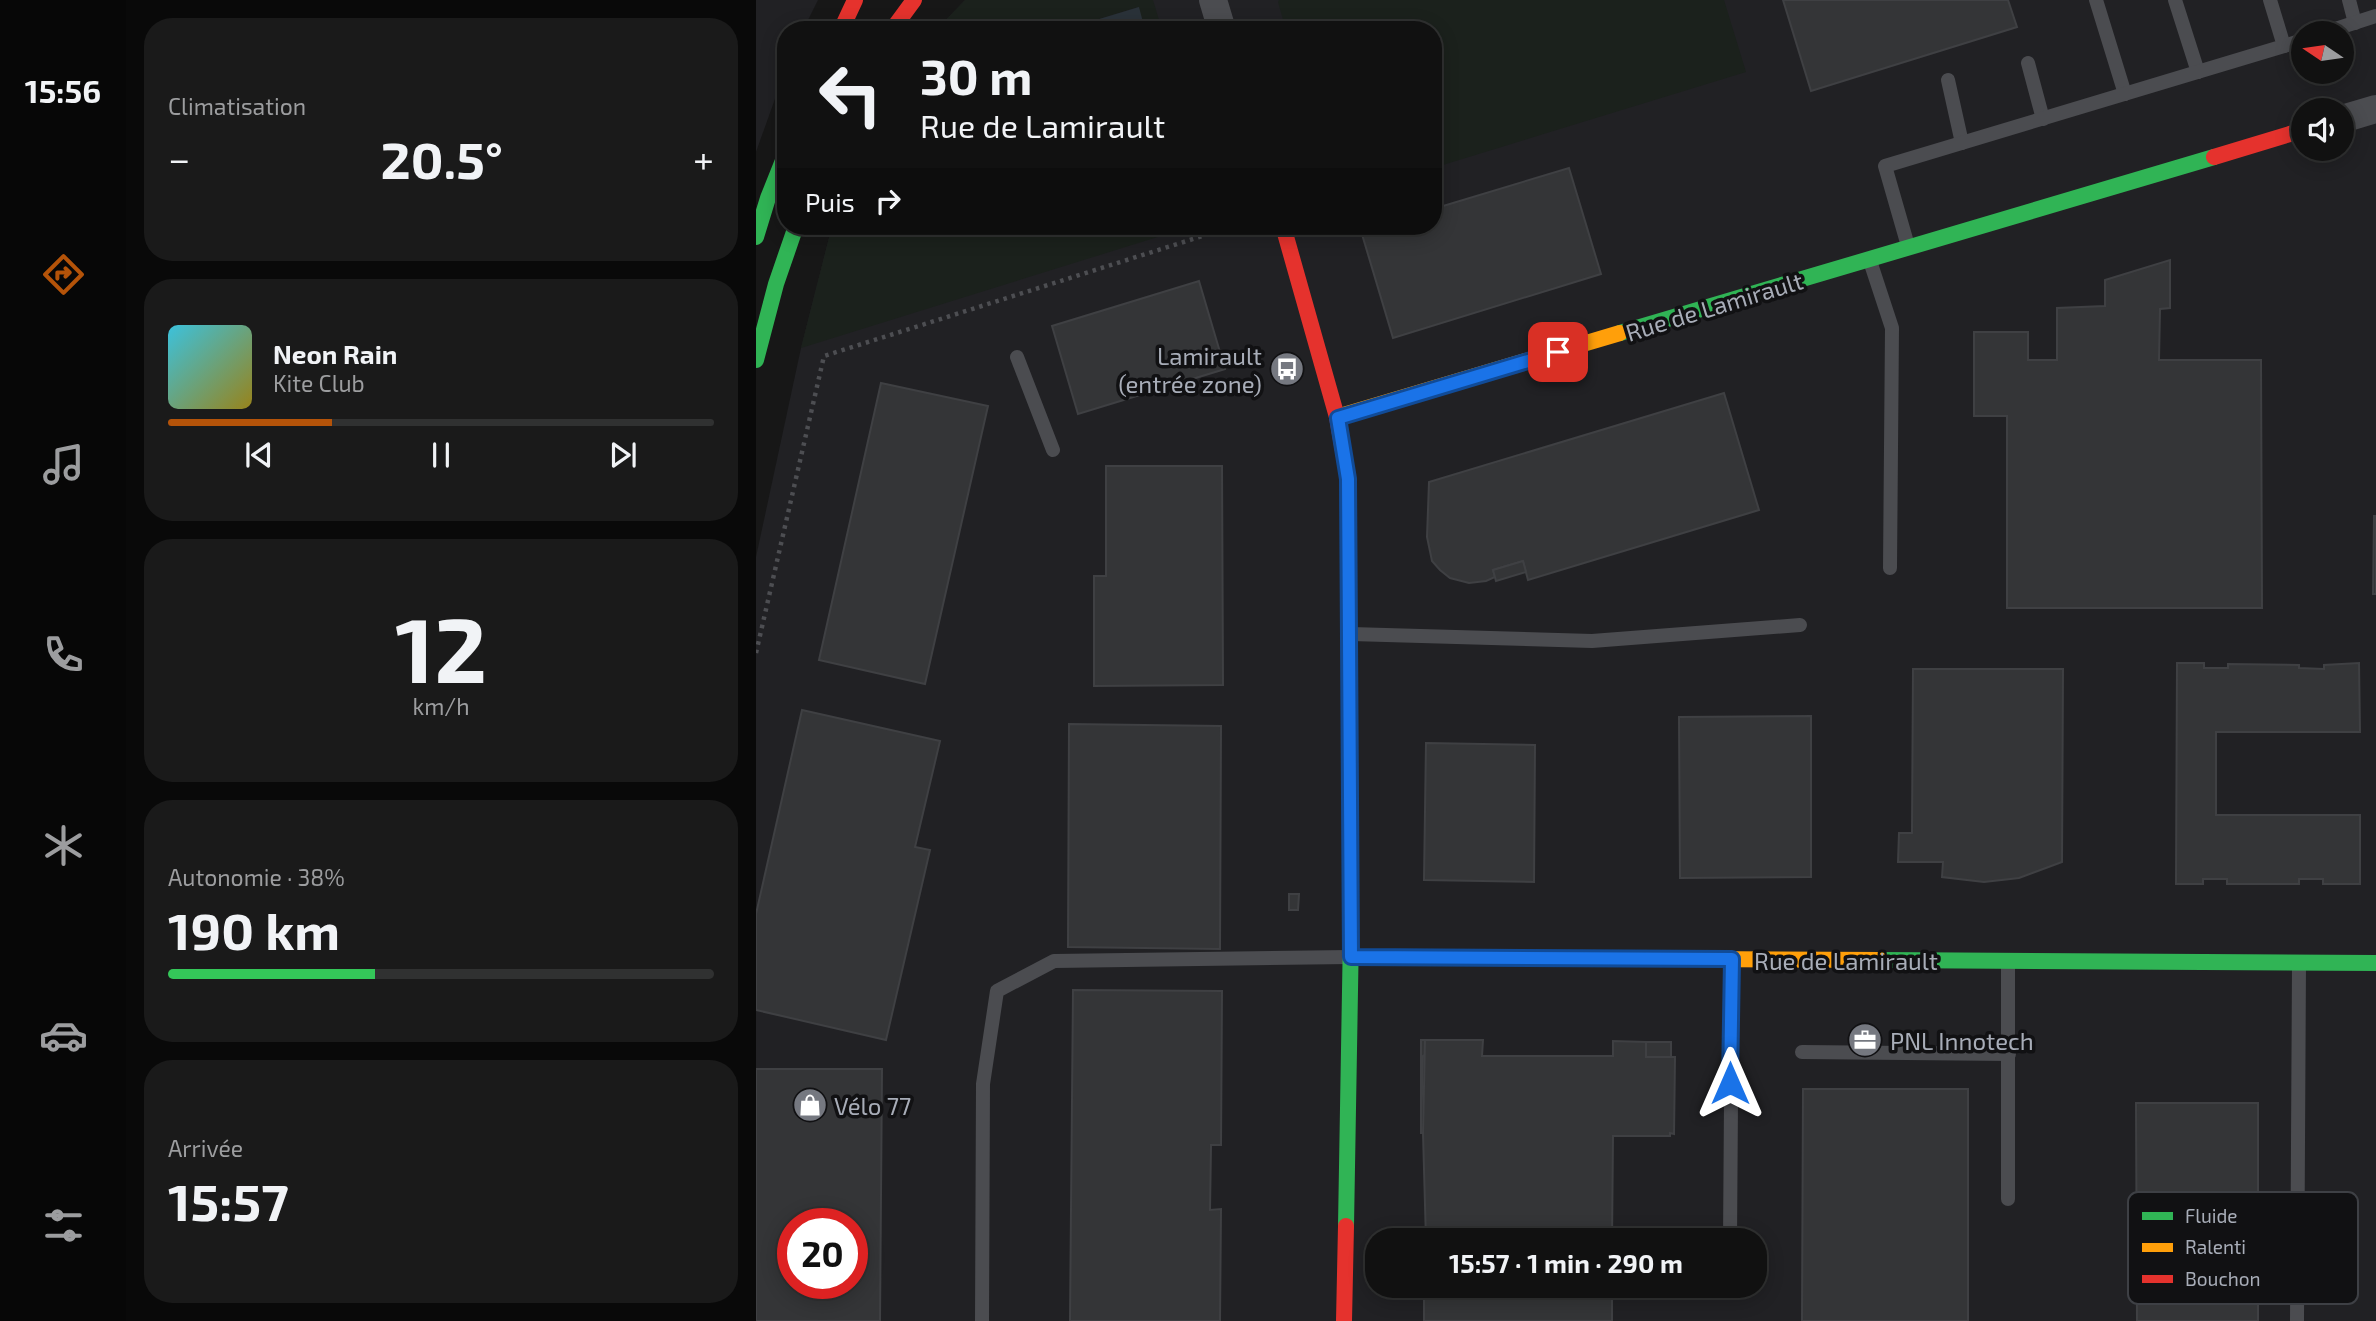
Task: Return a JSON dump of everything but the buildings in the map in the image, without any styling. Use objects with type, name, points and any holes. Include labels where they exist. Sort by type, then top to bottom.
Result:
[{"type":"street","points":[[845,21],[855,0]]},
{"type":"street","points":[[899,21],[914,0]]},
{"type":"street","points":[[1213,0],[1219,21]]},
{"type":"street","points":[[2354,115],[2376,109]]},
{"type":"street","name":"Rue de Lamirault","points":[[1338,418],[2291,134]]},
{"type":"street","points":[[756,237],[777,176]]},
{"type":"street","points":[[756,360],[776,284],[793,235]]},
{"type":"street","points":[[1286,235],[1338,418],[1348,479],[1351,957],[1344,1321]]},
{"type":"street","name":"Rue de Lamirault","points":[[1351,957],[2376,962]]},
{"type":"lane","points":[[2096,0],[2124,94]]},
{"type":"lane","points":[[2175,0],[2198,72]]},
{"type":"lane","points":[[2270,0],[2284,46]]},
{"type":"lane","points":[[2349,0],[2355,23],[2376,16]]},
{"type":"lane","points":[[1909,248],[1885,166],[2291,44]]},
{"type":"lane","points":[[2028,63],[2043,118]]},
{"type":"lane","points":[[1948,79],[1962,143]]},
{"type":"lane","points":[[1869,260],[1892,328],[1890,568]]},
{"type":"lane","points":[[1017,357],[1053,450]]},
{"type":"lane","points":[[1349,634],[1592,641],[1800,625]]},
{"type":"lane","points":[[982,1321],[983,1084],[997,990],[1054,961],[1351,957]]},
{"type":"lane","points":[[1730,1228],[1732,959]]},
{"type":"lane","points":[[2008,961],[2008,1199]]},
{"type":"lane","points":[[2298,1192],[2299,962]]},
{"type":"lane","points":[[1802,1052],[2009,1054]]},
{"type":"path","points":[[756,653],[824,356],[1206,235]]},
{"type":"shaded area","points":[[756,0],[818,0],[808,21],[777,21],[777,93],[756,152]]},
{"type":"shaded area","points":[[965,0],[2376,0],[2376,1321],[756,1321],[756,557],[801,348],[830,235],[1442,235],[1442,21],[945,21]]},
{"type":"shaded area","points":[[965,0],[1153,0],[1159,21],[1142,21],[1138,7],[1092,21],[945,21]]},
{"type":"shaded area","points":[[1724,0],[1746,72],[1442,165],[1442,21],[1283,21],[1278,2]]},
{"type":"shaded area","points":[[1139,7],[1143,21],[1093,21]]},
{"type":"shaded area","points":[[830,235],[1164,235],[801,348]]},
{"type":"traffic: fast","points":[[1620,333],[2214,157]]},
{"type":"traffic: fast","points":[[756,237],[777,176]]},
{"type":"traffic: fast","points":[[756,360],[776,284],[793,235]]},
{"type":"traffic: fast","points":[[1346,1226],[1351,932],[1349,612]]},
{"type":"traffic: fast","points":[[1881,960],[2376,963]]},
{"type":"traffic: slow","points":[[1337,417],[1620,333]]},
{"type":"traffic: slow","points":[[1351,957],[1881,960]]},
{"type":"traffic: jam","points":[[845,21],[855,0]]},
{"type":"traffic: jam","points":[[899,21],[914,0]]},
{"type":"traffic: jam","points":[[2214,157],[2291,134]]},
{"type":"traffic: jam","points":[[1286,235],[1337,417],[1348,479],[1349,612]]},
{"type":"traffic: jam","points":[[1344,1321],[1346,1226]]},
{"type":"place","name":"Lamirault (entrée zone)","points":[[1287,369]]},
{"type":"place","name":"PNL Innotech","points":[[1865,1040]]},
{"type":"place","name":"Vélo 77","points":[[810,1105]]},
{"type":"route","points":[[1558,352],[1338,418],[1348,479],[1351,957],[1732,959],[1730,1083]]}]
